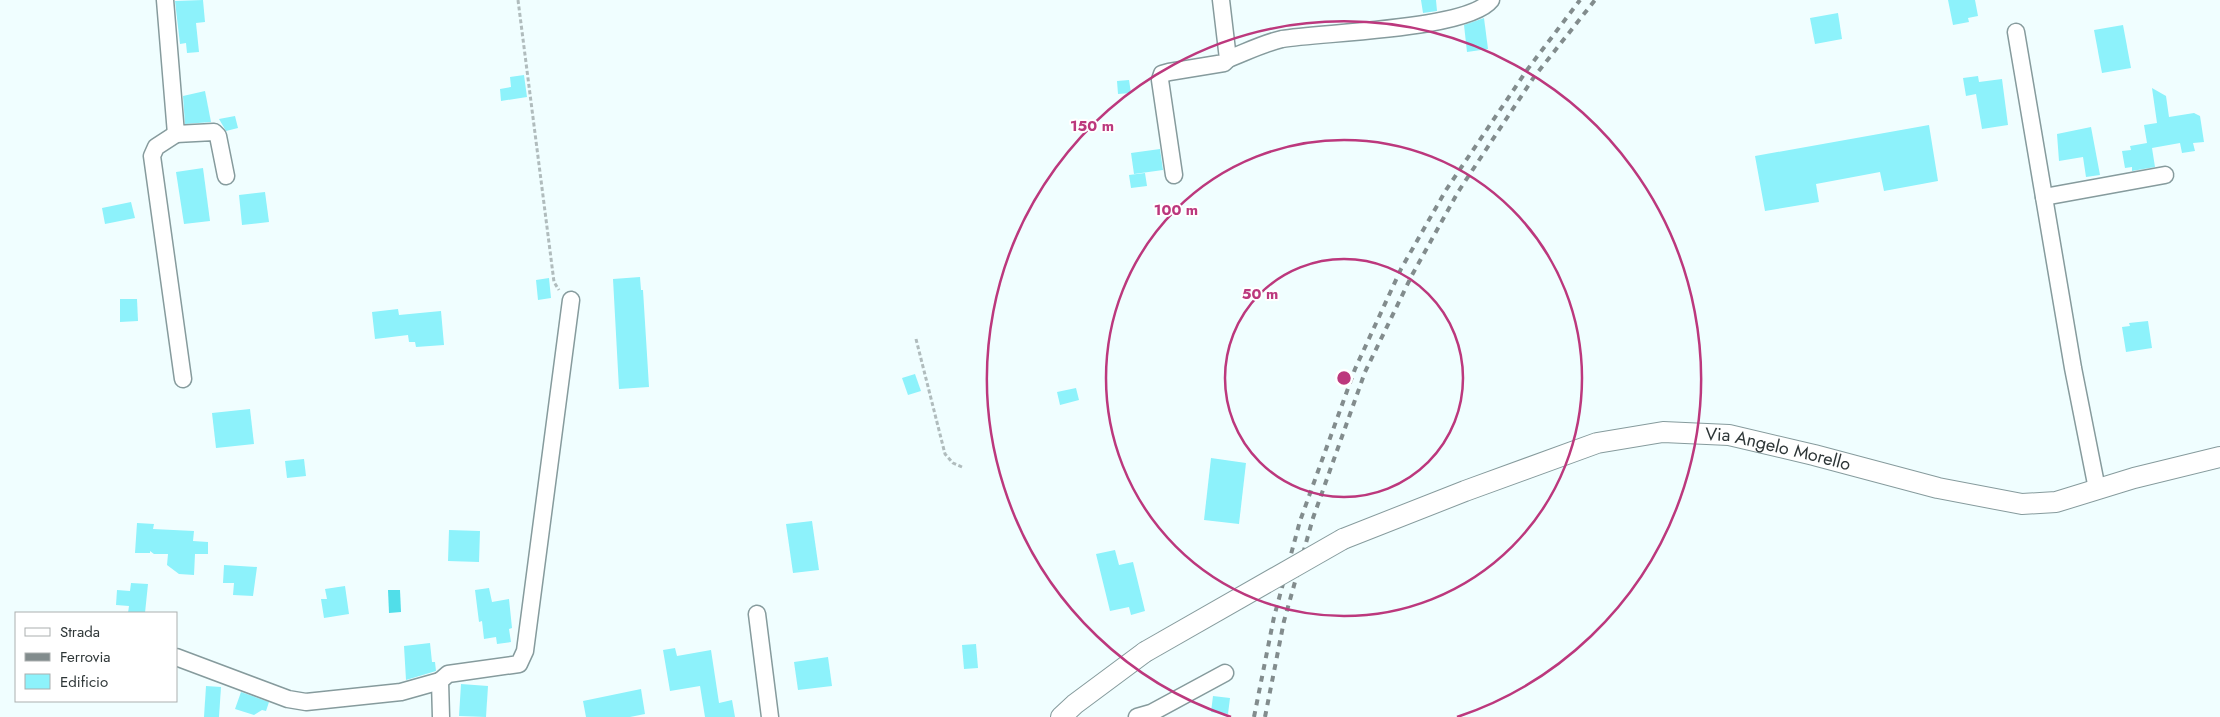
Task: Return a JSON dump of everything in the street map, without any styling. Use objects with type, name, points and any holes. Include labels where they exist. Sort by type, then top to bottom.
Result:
[{"type":"street","points":[[165,0],[176,134]]},
{"type":"street","points":[[1221,0],[1228,59]]},
{"type":"street","points":[[1174,175],[1160,80],[1162,74],[1224,63],[1228,59],[1280,40],[1411,25],[1459,17],[1477,12],[1491,0]]},
{"type":"street","points":[[2016,32],[2073,368],[2097,489]]},
{"type":"street","points":[[183,379],[152,156],[156,147],[176,134],[214,132],[218,136],[226,176]]},
{"type":"street","points":[[2044,197],[2165,174]]},
{"type":"street","points":[[178,659],[288,699],[306,702],[401,692],[440,681],[448,674],[519,664],[525,651],[571,300]]},
{"type":"street","name":"Via Angelo Morello","points":[[1061,717],[1075,704],[1145,652],[1343,539],[1560,456],[1620,438],[1663,432],[1708,433],[1749,439],[1938,488],[2000,501],[2041,504],[2056,502],[2161,470],[2220,456]]},
{"type":"street","points":[[757,614],[770,717]]},
{"type":"street","points":[[1137,717],[1151,713],[1225,673]]},
{"type":"street","points":[[440,681],[441,717]]},
{"type":"path","points":[[518,0],[554,282],[557,289],[571,300]]},
{"type":"path","points":[[916,339],[945,454],[953,463],[962,467]]},
{"type":"water","points":[[388,590],[400,590],[401,612],[389,613]]},
{"type":"building","points":[[203,0],[205,22],[196,23],[199,52],[187,53],[186,43],[180,44],[175,1]]},
{"type":"building","points":[[1421,0],[1436,0],[1437,11],[1423,13]]},
{"type":"building","points":[[1948,0],[1975,0],[1978,16],[1968,18],[1969,22],[1953,25]]},
{"type":"building","points":[[1838,13],[1842,39],[1815,44],[1810,18]]},
{"type":"building","points":[[1484,18],[1488,49],[1467,52],[1464,25]]},
{"type":"building","points":[[2123,25],[2131,68],[2102,73],[2094,30]]},
{"type":"building","points":[[524,75],[527,97],[501,101],[500,89],[511,87],[510,77]]},
{"type":"building","points":[[1978,76],[1979,82],[2002,79],[2008,125],[1982,129],[1976,94],[1966,96],[1963,78]]},
{"type":"building","points":[[1129,80],[1131,93],[1118,94],[1117,81]]},
{"type":"building","points":[[2152,88],[2166,96],[2169,117],[2194,113],[2200,116],[2204,142],[2193,143],[2195,151],[2182,153],[2180,143],[2152,148],[2155,167],[2132,171],[2132,167],[2125,168],[2122,151],[2131,150],[2130,146],[2147,143],[2144,125],[2157,123]]},
{"type":"building","points":[[205,91],[211,122],[185,124],[183,96]]},
{"type":"building","points":[[235,116],[238,128],[226,131],[219,119]]},
{"type":"building","points":[[1929,125],[1938,181],[1884,191],[1880,172],[1816,184],[1819,202],[1765,211],[1755,156]]},
{"type":"building","points":[[2091,127],[2100,175],[2086,177],[2083,157],[2059,161],[2057,134]]},
{"type":"building","points":[[1160,149],[1163,170],[1134,174],[1131,153]]},
{"type":"building","points":[[203,168],[210,221],[184,224],[176,172]]},
{"type":"building","points":[[1145,173],[1147,186],[1131,188],[1129,175]]},
{"type":"building","points":[[265,192],[269,222],[242,225],[239,195]]},
{"type":"building","points":[[131,202],[135,218],[105,224],[102,208]]},
{"type":"building","points":[[640,277],[641,290],[643,290],[649,387],[619,389],[613,279]]},
{"type":"building","points":[[549,278],[551,298],[538,300],[536,280]]},
{"type":"building","points":[[120,299],[137,299],[138,321],[120,322]]},
{"type":"building","points":[[398,309],[399,315],[441,311],[444,345],[416,347],[415,342],[409,342],[408,335],[375,339],[372,312]]},
{"type":"building","points":[[2148,321],[2152,348],[2126,352],[2122,327],[2130,326],[2129,323]]},
{"type":"building","points":[[915,374],[921,391],[908,395],[902,378]]},
{"type":"building","points":[[1076,388],[1079,400],[1060,405],[1057,392]]},
{"type":"building","points":[[250,409],[254,444],[216,448],[212,413]]},
{"type":"building","points":[[1211,458],[1246,463],[1239,524],[1204,520]]},
{"type":"building","points":[[304,459],[306,476],[287,478],[285,461]]},
{"type":"building","points":[[812,521],[819,570],[793,573],[786,524]]},
{"type":"building","points":[[137,523],[154,524],[153,529],[194,531],[193,541],[208,542],[208,554],[195,554],[194,575],[179,574],[167,565],[168,554],[154,554],[150,551],[150,553],[135,553]]},
{"type":"building","points":[[449,530],[480,531],[479,562],[448,561]]},
{"type":"building","points":[[1115,550],[1119,565],[1133,562],[1145,611],[1131,615],[1129,607],[1110,611],[1096,554]]},
{"type":"building","points":[[224,565],[257,567],[253,596],[233,595],[234,583],[223,583]]},
{"type":"building","points":[[131,583],[148,584],[145,612],[128,612],[129,606],[116,605],[117,590],[130,591]]},
{"type":"building","points":[[345,586],[349,614],[324,618],[321,599],[327,599],[325,589]]},
{"type":"building","points":[[489,588],[492,602],[509,599],[512,628],[509,629],[511,642],[497,644],[496,637],[484,639],[482,621],[479,622],[475,590]]},
{"type":"building","points":[[430,643],[432,662],[435,662],[436,671],[406,680],[404,646]]},
{"type":"building","points":[[976,644],[978,668],[964,669],[962,645]]},
{"type":"building","points":[[675,648],[677,656],[711,650],[719,703],[732,700],[735,717],[705,717],[700,686],[670,691],[663,650]]},
{"type":"building","points":[[828,657],[832,686],[798,690],[794,662]]},
{"type":"building","points":[[461,684],[488,686],[486,717],[459,716]]},
{"type":"building","points":[[206,686],[221,687],[219,717],[204,717]]},
{"type":"building","points":[[641,689],[645,714],[630,717],[586,717],[583,701]]},
{"type":"building","points":[[241,692],[269,702],[266,711],[262,710],[254,715],[235,709]]},
{"type":"building","points":[[1213,696],[1230,698],[1228,714],[1211,712]]},
{"type":"railway","points":[[1254,717],[1274,617],[1300,521],[1355,369],[1401,269],[1446,190],[1527,70],[1580,0]]},
{"type":"railway","points":[[1265,717],[1284,621],[1313,518],[1365,372],[1412,275],[1458,192],[1534,77],[1595,0]]}]
